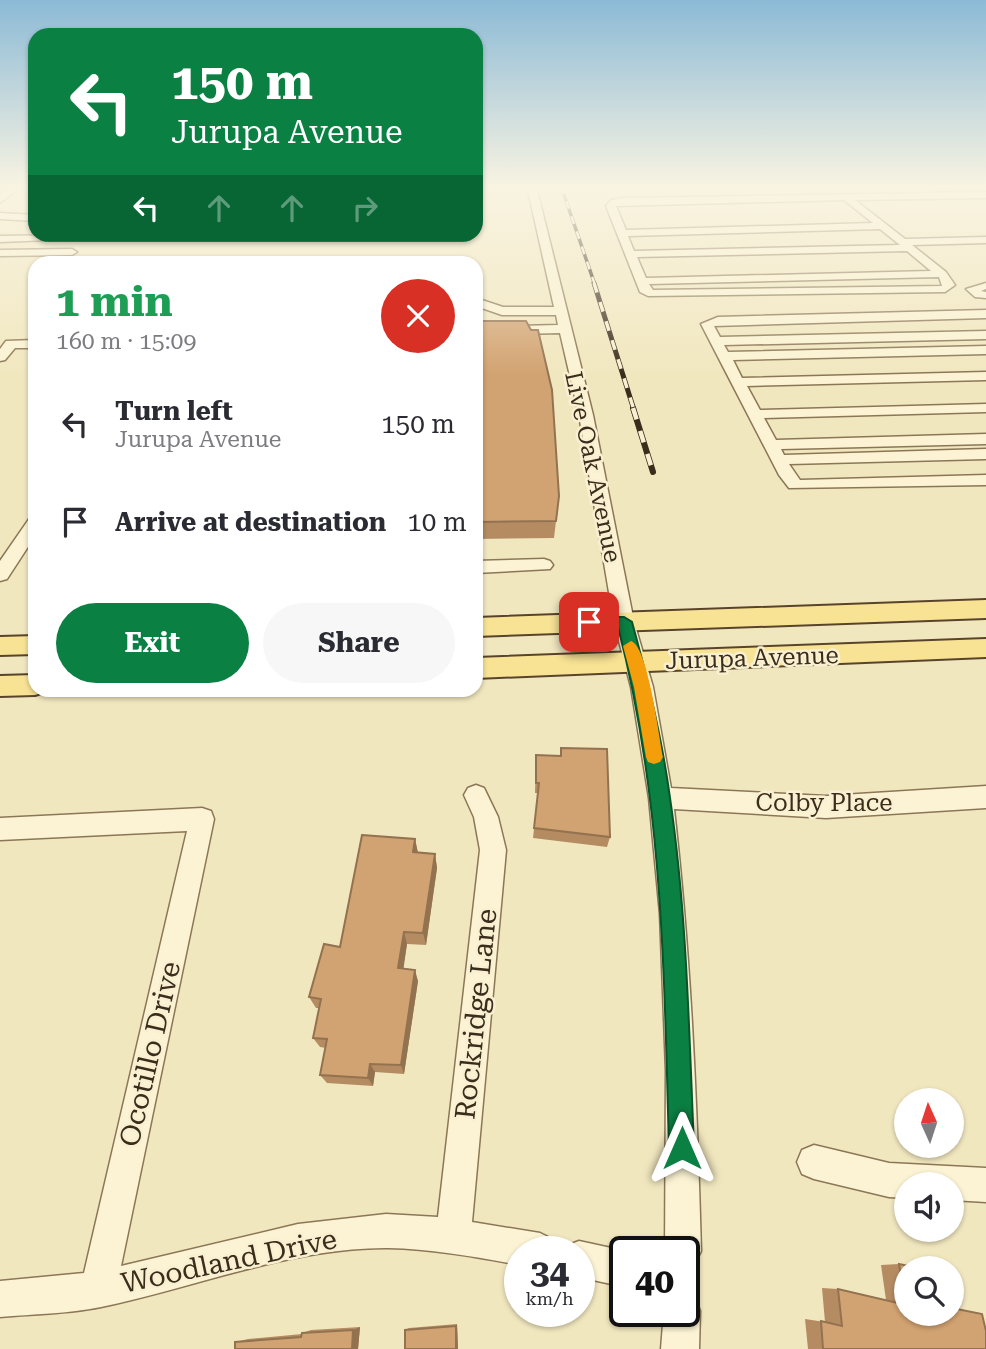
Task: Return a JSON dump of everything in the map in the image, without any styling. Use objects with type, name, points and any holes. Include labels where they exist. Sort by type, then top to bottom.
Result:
[{"type":"main road","name":"Jurupa Avenue","points":[[483,627],[986,609]]},
{"type":"main road","points":[[0,646],[28,645]]},
{"type":"main road","name":"Jurupa Avenue","points":[[483,668],[986,648]]},
{"type":"main road","points":[[0,686],[28,685]]},
{"type":"street","name":"Live Oak Avenue","points":[[546,249],[563,330],[586,415],[624,622],[642,687],[661,798],[673,914],[680,1045],[683,1236]]},
{"type":"street","points":[[629,249],[642,281],[942,274],[912,249]]},
{"type":"street","points":[[631,254],[757,249]]},
{"type":"street","points":[[0,253],[72,252]]},
{"type":"street","points":[[899,261],[926,260]]},
{"type":"street","points":[[636,267],[650,267]]},
{"type":"street","points":[[986,286],[972,289],[979,295],[986,295]]},
{"type":"street","points":[[483,304],[502,311],[560,311]]},
{"type":"street","points":[[986,314],[718,321],[708,324],[779,460],[795,485],[986,480]]},
{"type":"street","points":[[714,335],[986,323]]},
{"type":"street","points":[[483,331],[563,330]]},
{"type":"street","points":[[714,335],[986,335]]},
{"type":"street","points":[[0,358],[11,344],[28,344]]},
{"type":"street","points":[[735,376],[986,350]]},
{"type":"street","points":[[735,376],[986,362]]},
{"type":"street","points":[[735,376],[986,376]]},
{"type":"street","points":[[735,376],[986,390]]},
{"type":"street","points":[[758,421],[986,408]]},
{"type":"street","points":[[758,421],[986,421]]},
{"type":"street","points":[[771,445],[986,439]]},
{"type":"street","points":[[779,460],[986,454]]},
{"type":"street","points":[[0,575],[28,533]]},
{"type":"street","points":[[483,567],[544,565]]},
{"type":"street","name":"Rockridge Lane","points":[[453,1236],[494,850],[486,817],[476,794]]},
{"type":"street","name":"Colby Place","points":[[661,798],[835,807],[986,797]]},
{"type":"street","name":"Ocotillo Drive","points":[[0,829],[202,819],[98,1290]]},
{"type":"street","points":[[814,1163],[889,1180],[986,1185]]},
{"type":"street","name":"Woodland Drive","points":[[0,1298],[98,1290],[298,1241],[386,1231],[453,1236],[504,1245]]},
{"type":"street","points":[[680,1349],[681,1327]]},
{"type":"building","points":[[483,321],[526,321],[531,330],[538,330],[552,390],[559,496],[556,521],[483,522]]},
{"type":"building","points":[[561,748],[607,749],[610,837],[534,828],[539,783],[536,783],[536,755],[561,756]]},
{"type":"building","points":[[362,835],[415,839],[413,852],[435,854],[423,933],[404,932],[398,968],[415,970],[401,1065],[370,1064],[368,1078],[320,1075],[327,1039],[313,1038],[321,999],[309,997],[324,944],[340,947]]},
{"type":"building","points":[[838,1289],[894,1302],[894,1326],[964,1326],[964,1310],[982,1314],[986,1349],[823,1349],[821,1321],[842,1326]]},
{"type":"building","points":[[456,1326],[456,1349],[405,1349],[405,1330]]},
{"type":"building","points":[[353,1330],[352,1349],[235,1349],[235,1342],[301,1337],[302,1333]]},
{"type":"railway","points":[[583,249],[595,285]]},
{"type":"railway","points":[[594,283],[634,410]]},
{"type":"railway","points":[[633,408],[653,472]]},
{"type":"slow traffic","points":[[631,646],[642,687],[654,757]]},
{"type":"route","points":[[589,622],[624,622],[643,691],[661,798],[673,914],[682,1148]]}]
